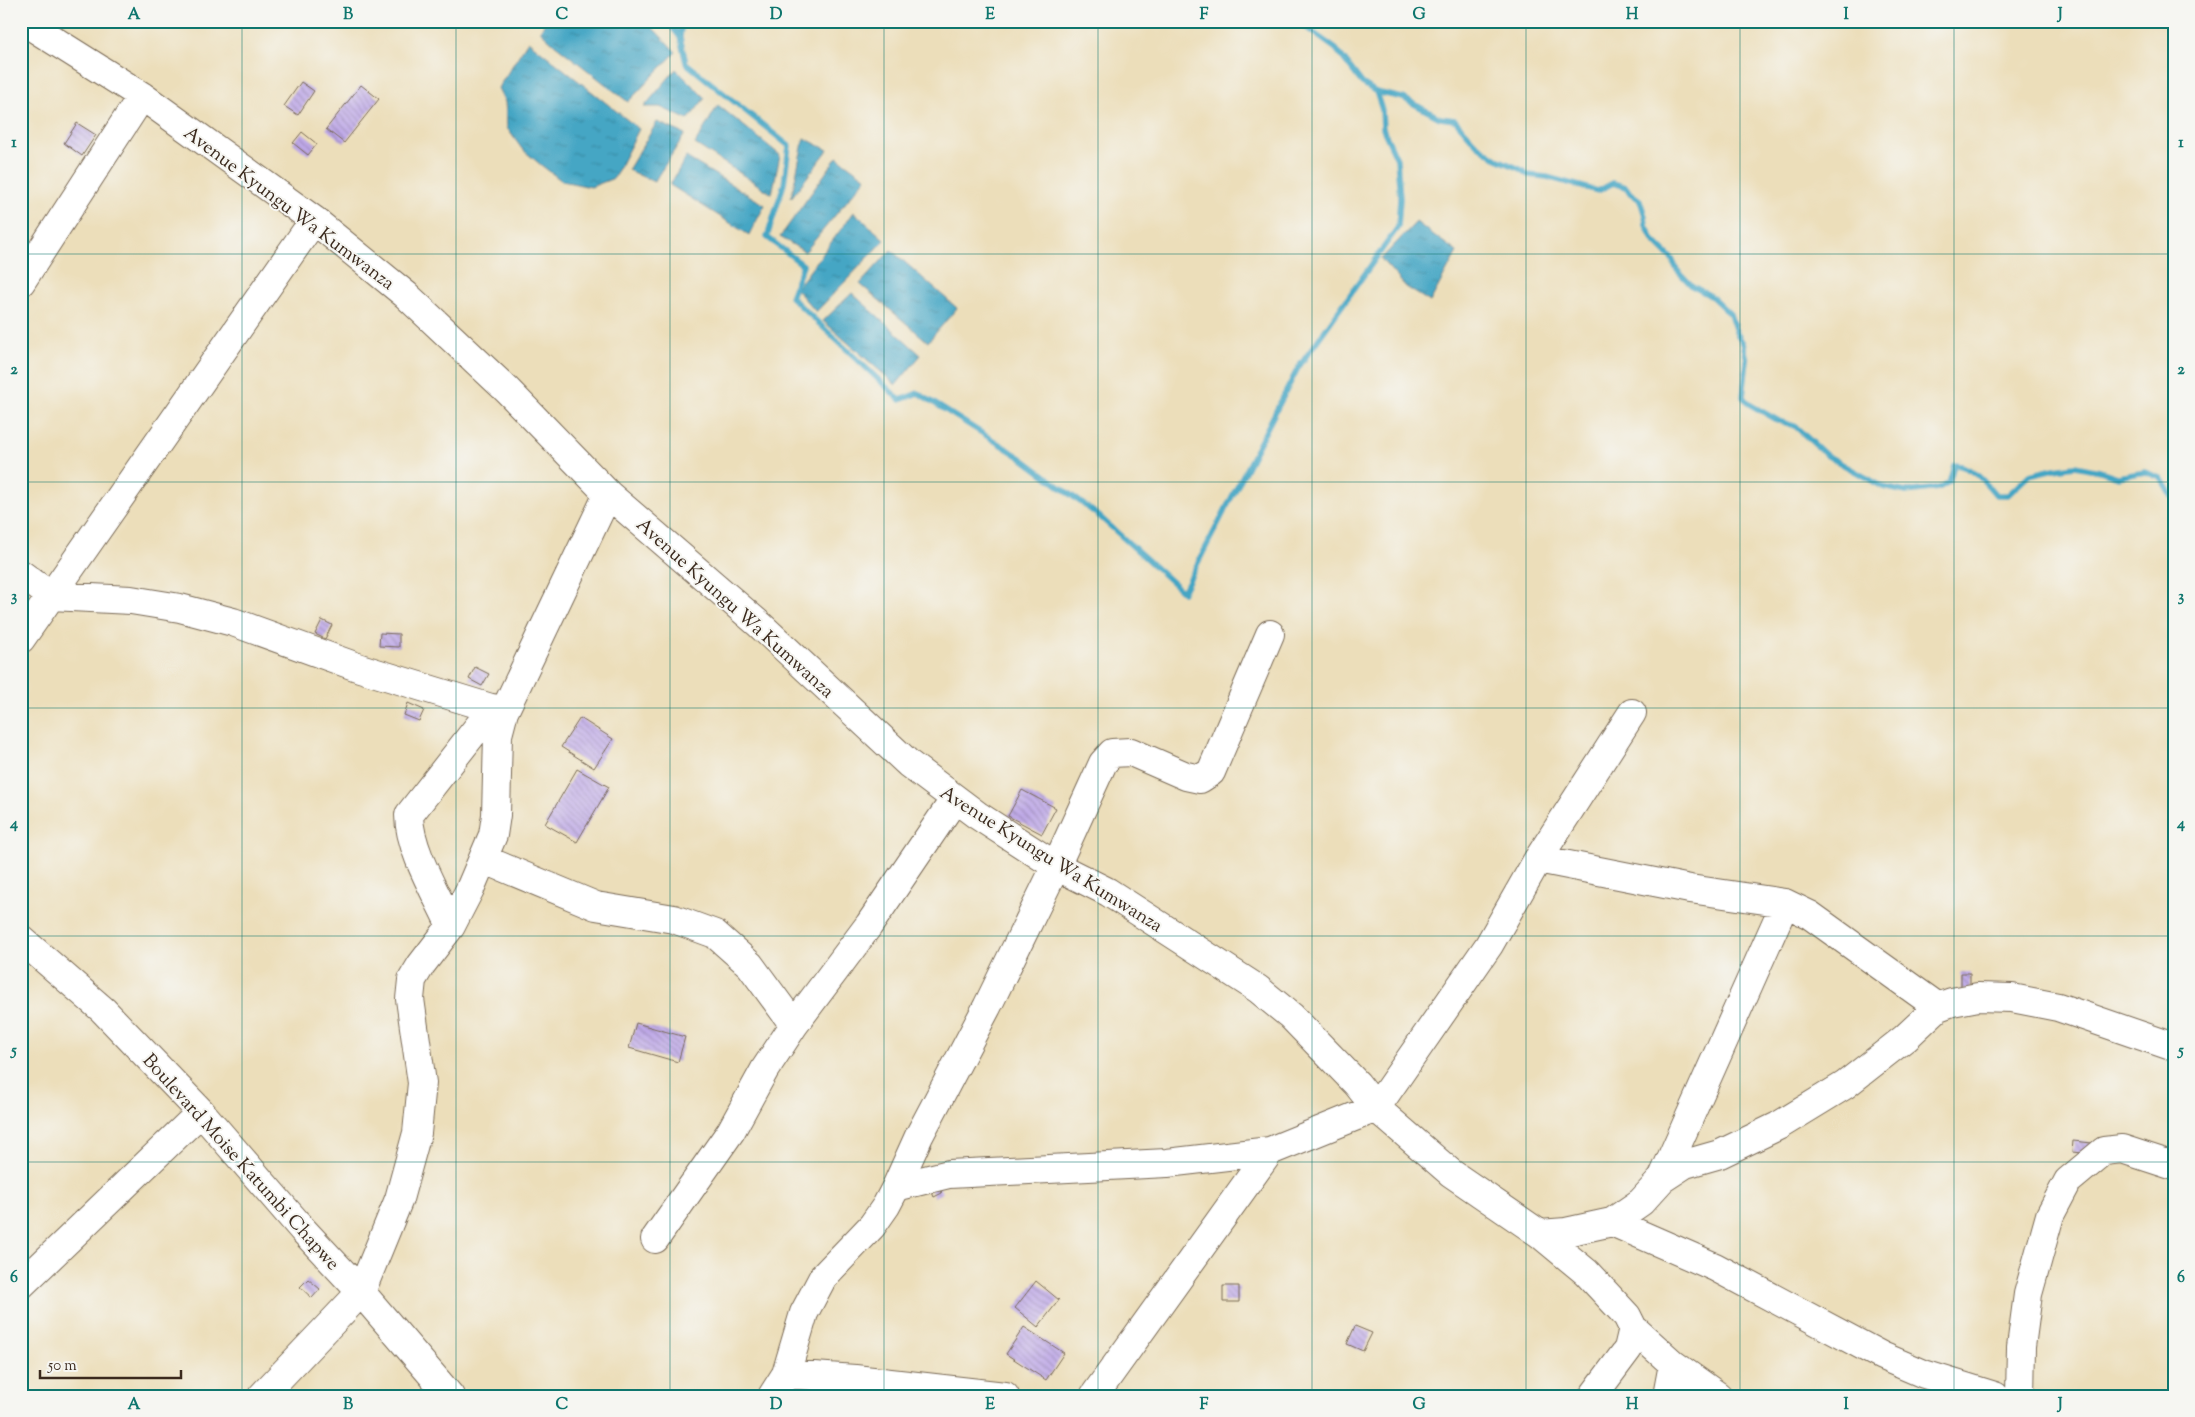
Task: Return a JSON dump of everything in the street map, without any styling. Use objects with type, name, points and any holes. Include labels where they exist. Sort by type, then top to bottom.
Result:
[{"type":"street","name":"Avenue Kyungu Wa Kumwanza","points":[[23,21],[142,96],[314,220],[413,302],[507,390],[608,494],[760,625],[908,764],[954,800],[1056,866],[1108,892],[1258,989],[1291,1016],[1357,1084],[1376,1108],[1451,1173],[1540,1234],[1586,1272],[1627,1316],[1632,1328],[1673,1364],[1718,1396]]},
{"type":"street","points":[[21,282],[142,96]]},
{"type":"street","points":[[21,639],[314,220]]},
{"type":"street","points":[[451,926],[414,845],[409,829],[409,816],[498,710],[608,494]]},
{"type":"street","points":[[21,574],[51,596],[131,600],[180,608],[233,622],[360,668],[498,710]]},
{"type":"street","points":[[1005,1396],[865,1380],[779,1385],[804,1313],[823,1277],[872,1226],[896,1187],[919,1136],[988,1008],[1103,762],[1112,753],[1131,752],[1186,776],[1200,779],[1211,772],[1270,634]]},
{"type":"street","points":[[262,1396],[361,1292],[399,1199],[417,1133],[422,1084],[410,999],[412,980],[451,926],[493,835],[496,814],[498,710]]},
{"type":"street","points":[[896,1187],[949,1174],[1168,1163],[1270,1151],[1376,1108],[1489,945],[1538,859],[1632,713]]},
{"type":"street","points":[[655,1239],[731,1131],[765,1069],[794,1025],[869,926],[954,800]]},
{"type":"street","points":[[483,859],[596,906],[674,919],[715,934],[750,965],[794,1025]]},
{"type":"street","points":[[1538,859],[1681,887],[1785,903],[1810,915],[1938,1008]]},
{"type":"street","points":[[1662,1179],[1785,903]]},
{"type":"street","name":"Boulevard Moise Katumbi Chapwe","points":[[21,939],[102,1010],[202,1112],[303,1230],[361,1292],[450,1396]]},
{"type":"street","points":[[1540,1234],[1566,1232],[1612,1222],[1641,1202],[1662,1179],[1685,1164],[1720,1154],[1778,1126],[1845,1085],[1905,1038],[1938,1008],[1952,1002],[1978,997],[2012,998],[2058,1008],[2174,1047]]},
{"type":"street","points":[[21,1285],[202,1112]]},
{"type":"street","points":[[2020,1396],[2021,1347],[2028,1294],[2050,1215],[2068,1181],[2104,1151],[2122,1149],[2174,1166]]},
{"type":"street","points":[[1094,1396],[1270,1151]]},
{"type":"street","points":[[910,1156],[949,1174]]},
{"type":"street","points":[[1612,1222],[1714,1267],[1882,1356],[1924,1374],[1995,1396]]},
{"type":"street","points":[[1592,1396],[1628,1349],[1632,1328]]},
{"type":"street","points":[[1667,1396],[1673,1364]]},
{"type":"water","points":[[546,21],[646,21],[676,52],[628,102],[540,31]]},
{"type":"water","points":[[528,41],[639,129],[614,178],[591,187],[562,181],[522,149],[507,128],[505,102],[498,88]]},
{"type":"water","points":[[676,69],[705,98],[688,120],[660,107],[644,107]]},
{"type":"water","points":[[718,105],[780,155],[772,194],[695,144]]},
{"type":"water","points":[[657,122],[685,134],[654,182],[628,170]]},
{"type":"water","points":[[804,138],[828,150],[791,198]]},
{"type":"water","points":[[686,157],[765,205],[749,235],[670,185]]},
{"type":"water","points":[[837,157],[866,178],[805,252],[780,237]]},
{"type":"water","points":[[854,212],[885,240],[816,312],[796,289]]},
{"type":"water","points":[[1416,222],[1457,252],[1430,302],[1406,287],[1381,259]]},
{"type":"water","points":[[891,250],[957,308],[928,342],[860,284]]},
{"type":"water","points":[[852,293],[921,355],[896,385],[823,321]]},
{"type":"building","points":[[301,82],[314,91],[298,115],[284,106]]},
{"type":"building","points":[[361,85],[379,99],[344,143],[326,129]]},
{"type":"building","points":[[77,123],[96,135],[82,156],[64,143]]},
{"type":"building","points":[[302,132],[317,144],[308,155],[293,143]]},
{"type":"building","points":[[322,620],[332,625],[325,639],[315,634]]},
{"type":"building","points":[[380,633],[399,634],[399,647],[379,646]]},
{"type":"building","points":[[475,667],[489,674],[482,686],[469,679]]},
{"type":"building","points":[[408,703],[424,710],[419,721],[404,715]]},
{"type":"building","points":[[580,718],[613,739],[594,768],[561,747]]},
{"type":"building","points":[[577,769],[609,787],[577,842],[545,824]]},
{"type":"building","points":[[1022,790],[1056,808],[1042,834],[1008,816]]},
{"type":"building","points":[[1961,973],[1970,973],[1970,990],[1961,990]]},
{"type":"building","points":[[636,1023],[685,1037],[678,1062],[629,1048]]},
{"type":"building","points":[[2073,1141],[2092,1143],[2091,1154],[2072,1152]]},
{"type":"building","points":[[938,1184],[942,1193],[934,1197],[930,1188]]},
{"type":"building","points":[[308,1279],[320,1289],[312,1298],[300,1287]]},
{"type":"building","points":[[1036,1281],[1059,1300],[1038,1327],[1015,1308]]},
{"type":"building","points":[[1223,1286],[1239,1286],[1239,1302],[1223,1302]]},
{"type":"building","points":[[1355,1326],[1372,1333],[1363,1351],[1347,1344]]},
{"type":"building","points":[[1024,1327],[1064,1353],[1046,1380],[1006,1354]]},
{"type":"waterway","points":[[667,21],[680,37],[686,63],[789,146],[784,184],[767,237],[803,265],[791,297],[900,400],[918,393],[1020,457],[1099,516],[1183,592],[1298,368],[1398,227],[1400,198],[1397,159],[1383,129],[1382,110],[1376,92]]},
{"type":"waterway","points":[[680,37],[682,21]]},
{"type":"waterway","points":[[1297,21],[1336,49],[1362,83],[1376,92],[1403,98],[1440,118],[1455,120],[1477,145],[1497,159],[1520,169],[1528,175],[1547,177],[1598,191],[1613,183],[1626,187],[1630,193],[1640,200],[1646,225],[1653,240],[1672,259],[1677,270],[1692,286],[1711,296],[1730,314],[1736,332],[1743,343],[1747,360],[1743,397],[1749,404],[1779,421],[1795,426],[1826,455],[1883,487],[1906,492],[1939,488],[1949,482],[1954,465],[1967,468],[1973,472],[1996,495],[2008,495],[2029,475],[2075,466],[2118,477],[2145,472],[2161,478],[2174,500]]}]
